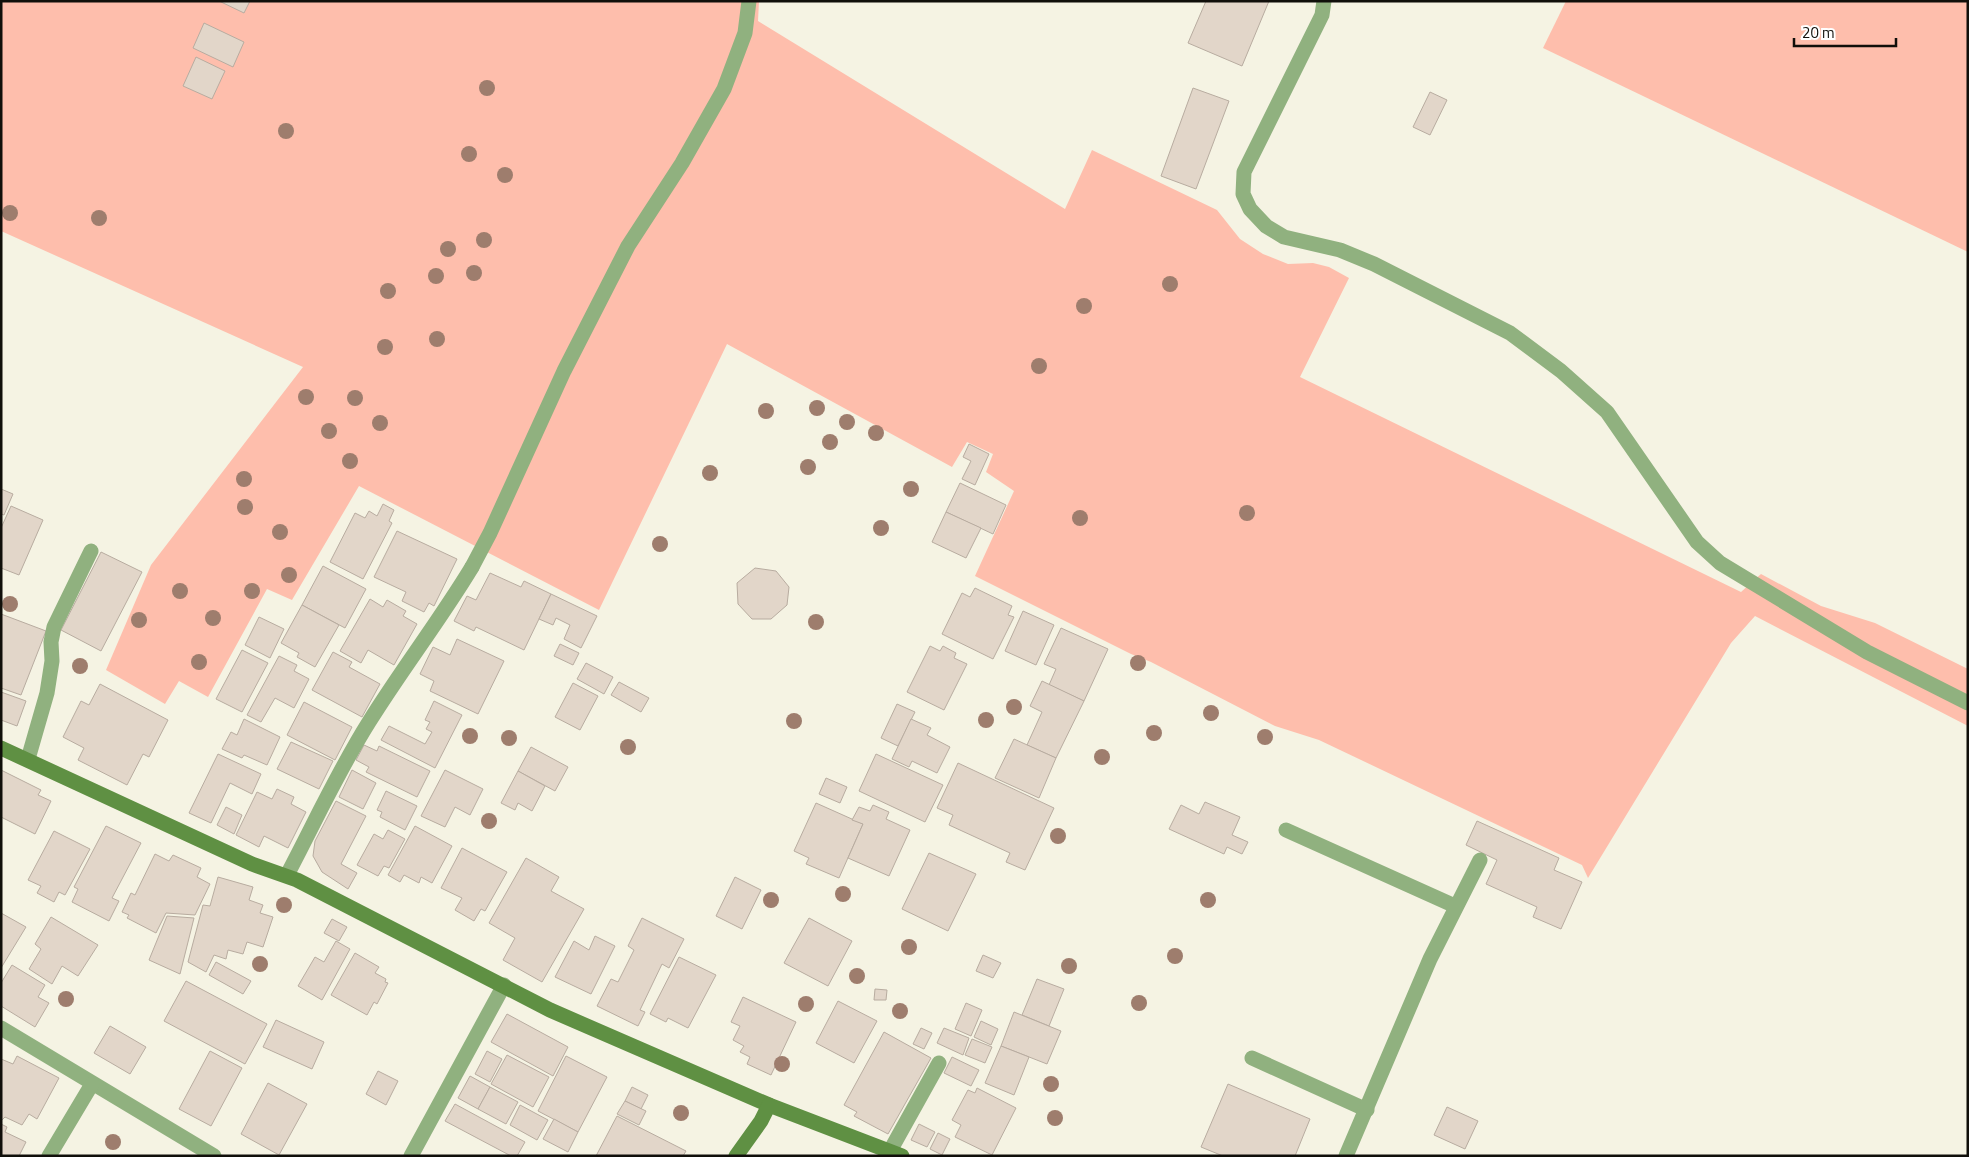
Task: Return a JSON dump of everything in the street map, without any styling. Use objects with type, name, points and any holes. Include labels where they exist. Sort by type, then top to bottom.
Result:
[{"type":"street","points":[[287,876],[358,740],[382,701],[443,614],[472,567],[498,517],[564,371],[628,246],[682,163],[724,89],[745,33],[749,1]]},
{"type":"street","points":[[1324,1],[1322,14],[1244,172],[1243,194],[1255,215],[1266,226],[1284,237],[1340,250],[1357,257],[1510,333],[1561,371],[1607,412],[1697,542],[1720,563],[1867,652],[1968,703]]},
{"type":"street","points":[[28,759],[47,693],[52,661],[51,642],[54,627],[91,551]]},
{"type":"street","points":[[1,748],[252,864],[287,876],[586,1028],[769,1104],[896,1153],[939,1062]]},
{"type":"street","points":[[1286,830],[1455,906]]},
{"type":"street","points":[[1346,1156],[1430,959],[1455,906],[1480,860]]},
{"type":"street","points":[[411,1156],[504,985]]},
{"type":"street","points":[[1,1028],[214,1156]]},
{"type":"street","points":[[1252,1058],[1367,1110]]},
{"type":"street","points":[[49,1156],[92,1084]]},
{"type":"street","points":[[736,1156],[762,1120],[769,1104]]},
{"type":"shaded area","points":[[1,1],[759,1],[758,21],[1065,209],[1092,150],[1217,210],[1240,239],[1263,254],[1288,264],[1313,263],[1329,267],[1349,278],[1300,377],[1741,592],[1761,574],[1821,606],[1875,623],[1968,669],[1968,726],[1755,616],[1731,643],[1588,878],[1582,865],[1319,740],[1275,726],[1151,662],[1131,654],[975,576],[1014,491],[986,472],[993,454],[967,442],[952,467],[727,344],[599,610],[359,486],[292,600],[267,589],[208,697],[179,681],[165,704],[106,670],[151,565],[303,367],[1,231]]},
{"type":"shaded area","points":[[1566,1],[1968,1],[1968,252],[1543,48]]},
{"type":"building","points":[[219,1],[250,1],[244,13]]},
{"type":"building","points":[[1206,1],[1269,1],[1242,66],[1188,43]]},
{"type":"building","points":[[204,23],[244,42],[233,67],[193,48]]},
{"type":"building","points":[[196,57],[225,71],[212,99],[183,86]]},
{"type":"building","points":[[1193,88],[1229,101],[1196,189],[1161,176]]},
{"type":"building","points":[[1430,92],[1447,100],[1430,135],[1413,127]]},
{"type":"building","points":[[969,444],[989,454],[975,485],[962,479],[971,461],[963,457]]},
{"type":"building","points":[[960,483],[1006,505],[993,534],[946,512]]},
{"type":"building","points":[[1,489],[13,494],[4,515],[1,514]]},
{"type":"building","points":[[383,504],[394,510],[389,521],[392,523],[363,579],[330,562],[355,513],[365,518],[369,511],[377,516]]},
{"type":"building","points":[[11,506],[43,520],[19,575],[1,568],[1,528]]},
{"type":"building","points":[[946,512],[981,528],[966,558],[932,542]]},
{"type":"building","points":[[397,531],[457,559],[434,606],[429,603],[424,612],[402,601],[406,592],[374,577]]},
{"type":"building","points":[[101,552],[142,572],[101,651],[61,630]]},
{"type":"building","points":[[323,566],[366,589],[345,628],[302,605]]},
{"type":"building","points":[[755,568],[776,571],[789,587],[787,605],[771,619],[752,619],[738,604],[737,583]]},
{"type":"building","points":[[490,573],[521,587],[524,581],[551,594],[524,650],[476,627],[474,631],[454,621],[467,596],[476,600]]},
{"type":"building","points":[[975,588],[1012,606],[1008,615],[1014,617],[993,659],[942,634],[962,593],[970,597]]},
{"type":"building","points":[[551,594],[597,616],[581,648],[564,639],[570,625],[556,618],[553,625],[539,619]]},
{"type":"building","points":[[370,599],[383,607],[387,600],[406,611],[403,616],[417,624],[394,665],[368,650],[361,663],[340,651]]},
{"type":"building","points":[[302,605],[339,625],[315,667],[297,657],[299,653],[281,643]]},
{"type":"building","points":[[1023,611],[1054,625],[1036,665],[1005,651]]},
{"type":"building","points":[[1,614],[46,631],[21,695],[1,688]]},
{"type":"building","points":[[259,617],[284,629],[270,658],[245,645]]},
{"type":"building","points":[[1061,628],[1108,649],[1084,701],[1049,685],[1056,669],[1044,664]]},
{"type":"building","points":[[457,639],[504,661],[478,714],[430,691],[434,681],[420,674],[433,647],[450,655]]},
{"type":"building","points":[[560,644],[579,653],[573,665],[554,656]]},
{"type":"building","points":[[930,646],[940,651],[943,646],[956,653],[954,658],[967,664],[944,710],[907,692]]},
{"type":"building","points":[[242,650],[268,663],[242,712],[216,699]]},
{"type":"building","points":[[333,652],[352,662],[349,667],[380,684],[362,717],[312,690]]},
{"type":"building","points":[[279,656],[297,665],[294,671],[309,679],[294,708],[275,698],[261,722],[247,715]]},
{"type":"building","points":[[586,663],[613,677],[604,694],[577,679]]},
{"type":"building","points":[[1042,681],[1084,701],[1056,758],[1027,745],[1042,712],[1030,706]]},
{"type":"building","points":[[619,682],[649,698],[641,712],[611,695]]},
{"type":"building","points":[[573,683],[598,696],[580,730],[555,717]]},
{"type":"building","points":[[100,684],[168,720],[149,757],[143,754],[127,785],[78,760],[84,748],[63,737],[81,701],[89,705]]},
{"type":"building","points":[[1,692],[26,701],[17,726],[1,720]]},
{"type":"building","points":[[434,701],[462,715],[435,768],[381,740],[389,726],[425,744],[432,732],[426,729],[430,722],[425,720]]},
{"type":"building","points":[[304,702],[352,727],[335,760],[287,735]]},
{"type":"building","points":[[897,704],[915,712],[898,746],[881,738]]},
{"type":"building","points":[[244,719],[280,737],[267,765],[244,755],[242,758],[222,749],[231,732],[237,735]]},
{"type":"building","points":[[911,719],[931,728],[927,735],[950,747],[937,773],[912,761],[909,767],[892,759]]},
{"type":"building","points":[[1014,739],[1056,758],[1039,798],[995,778]]},
{"type":"building","points":[[291,742],[333,761],[319,789],[277,769]]},
{"type":"building","points":[[364,745],[377,751],[379,746],[430,771],[417,797],[366,772],[369,767],[356,760]]},
{"type":"building","points":[[531,747],[568,767],[555,791],[518,771]]},
{"type":"building","points":[[218,754],[261,774],[252,794],[230,783],[211,823],[189,813]]},
{"type":"building","points":[[876,754],[943,785],[925,822],[859,791]]},
{"type":"building","points":[[958,763],[1054,808],[1025,870],[1006,862],[1010,853],[949,825],[953,815],[937,808]]},
{"type":"building","points":[[1,770],[41,790],[38,795],[51,801],[35,834],[1,817]]},
{"type":"building","points":[[352,770],[376,783],[363,809],[339,797]]},
{"type":"building","points":[[445,770],[483,789],[470,815],[455,807],[445,827],[421,816]]},
{"type":"building","points":[[518,771],[545,786],[532,811],[518,803],[515,810],[501,803]]},
{"type":"building","points":[[826,778],[847,787],[840,803],[819,794]]},
{"type":"building","points":[[277,789],[294,797],[291,804],[306,812],[288,848],[264,836],[259,847],[236,835],[257,792],[272,799]]},
{"type":"building","points":[[386,791],[417,806],[405,830],[380,817],[382,812],[377,810]]},
{"type":"building","points":[[336,801],[366,816],[341,864],[357,873],[348,889],[322,872],[313,856],[315,841]]},
{"type":"building","points":[[1205,802],[1240,817],[1232,835],[1248,842],[1242,854],[1227,847],[1224,854],[1169,829],[1181,805],[1199,814]]},
{"type":"building","points":[[816,803],[863,824],[839,878],[806,864],[809,858],[794,851]]},
{"type":"building","points":[[873,805],[889,812],[886,819],[910,830],[889,876],[848,858],[863,824],[852,820],[859,807],[870,811]]},
{"type":"building","points":[[226,807],[242,815],[234,834],[217,825]]},
{"type":"building","points":[[1477,821],[1559,858],[1554,870],[1582,882],[1561,929],[1533,917],[1537,907],[1486,884],[1497,860],[1466,845]]},
{"type":"building","points":[[106,826],[141,843],[112,898],[119,901],[109,921],[72,902],[78,889],[74,887]]},
{"type":"building","points":[[415,826],[452,846],[432,883],[421,877],[419,883],[404,875],[400,882],[388,875]]},
{"type":"building","points":[[388,830],[405,839],[389,868],[384,866],[378,876],[357,865],[374,834],[383,839]]},
{"type":"building","points":[[54,831],[90,849],[65,895],[59,892],[54,902],[37,893],[41,886],[28,880]]},
{"type":"building","points":[[462,848],[507,872],[485,911],[481,909],[474,921],[455,910],[462,898],[441,888]]},
{"type":"building","points":[[929,853],[976,874],[948,931],[902,909]]},
{"type":"building","points":[[155,854],[169,861],[173,855],[201,868],[197,877],[210,884],[195,915],[166,913],[156,933],[127,918],[129,915],[122,912],[131,893],[135,895]]},
{"type":"building","points":[[526,858],[559,877],[551,891],[584,909],[542,982],[503,960],[515,938],[489,923]]},
{"type":"building","points":[[218,877],[253,887],[249,900],[263,905],[260,913],[273,917],[263,947],[247,942],[243,954],[228,950],[226,959],[214,955],[206,972],[188,962],[203,905],[210,906]]},
{"type":"building","points":[[735,877],[761,890],[742,929],[716,916]]},
{"type":"building","points":[[1,913],[26,927],[1,968]]},
{"type":"building","points":[[167,916],[194,918],[180,974],[149,960]]},
{"type":"building","points":[[51,917],[98,945],[78,976],[62,966],[52,984],[29,969],[41,949],[35,944]]},
{"type":"building","points":[[642,918],[684,939],[669,968],[662,964],[640,1010],[645,1012],[638,1026],[597,1006],[611,979],[618,982],[634,950],[628,946]]},
{"type":"building","points":[[809,918],[852,941],[828,986],[784,963]]},
{"type":"building","points":[[332,919],[347,927],[339,941],[324,933]]},
{"type":"building","points":[[595,936],[615,946],[591,994],[555,977],[574,941],[589,950]]},
{"type":"building","points":[[336,941],[350,949],[322,1000],[298,986],[315,957],[324,962]]},
{"type":"building","points":[[355,953],[379,967],[375,973],[386,979],[385,982],[388,983],[377,1004],[374,1002],[367,1015],[331,995]]},
{"type":"building","points":[[983,955],[1001,963],[993,978],[976,971]]},
{"type":"building","points":[[679,957],[716,975],[688,1028],[668,1018],[666,1022],[650,1014]]},
{"type":"building","points":[[216,962],[251,981],[243,994],[209,975]]},
{"type":"building","points":[[12,965],[45,985],[38,997],[49,1003],[35,1027],[1,1006],[1,983]]},
{"type":"building","points":[[1037,979],[1064,989],[1049,1026],[1022,1015]]},
{"type":"building","points":[[186,981],[267,1024],[245,1064],[164,1021]]},
{"type":"building","points":[[875,989],[887,990],[886,1000],[874,1000]]},
{"type":"building","points":[[743,997],[796,1022],[771,1075],[747,1064],[750,1057],[740,1052],[744,1046],[733,1040],[740,1026],[731,1022]]},
{"type":"building","points":[[838,1001],[877,1021],[854,1063],[816,1043]]},
{"type":"building","points":[[966,1003],[982,1010],[971,1036],[955,1029]]},
{"type":"building","points":[[1014,1012],[1061,1031],[1047,1064],[1001,1046]]},
{"type":"building","points":[[507,1014],[568,1047],[553,1076],[491,1042]]},
{"type":"building","points":[[276,1020],[324,1042],[312,1069],[263,1047]]},
{"type":"building","points":[[981,1021],[998,1029],[991,1045],[974,1037]]},
{"type":"building","points":[[110,1026],[146,1047],[130,1074],[94,1053]]},
{"type":"building","points":[[921,1028],[932,1033],[924,1049],[913,1044]]},
{"type":"building","points":[[944,1028],[969,1038],[963,1055],[937,1043]]},
{"type":"building","points":[[884,1032],[931,1058],[888,1134],[854,1116],[857,1112],[844,1105]]},
{"type":"building","points":[[972,1039],[992,1047],[985,1063],[965,1055]]},
{"type":"building","points":[[1001,1046],[1029,1057],[1014,1095],[985,1083]]},
{"type":"building","points":[[210,1051],[242,1068],[211,1126],[179,1109]]},
{"type":"building","points":[[487,1051],[502,1059],[490,1082],[475,1074]]},
{"type":"building","points":[[507,1055],[549,1077],[533,1107],[491,1084]]},
{"type":"building","points":[[17,1056],[59,1078],[37,1119],[29,1114],[22,1125],[5,1117],[1,1121],[1,1059],[13,1064]]},
{"type":"building","points":[[566,1056],[607,1077],[578,1132],[538,1111]]},
{"type":"building","points":[[952,1057],[979,1070],[971,1086],[944,1073]]},
{"type":"building","points":[[378,1071],[398,1081],[386,1105],[366,1094]]},
{"type":"building","points":[[470,1076],[490,1087],[478,1109],[458,1098]]},
{"type":"building","points":[[268,1083],[307,1104],[279,1155],[241,1134]]},
{"type":"building","points":[[1228,1084],[1310,1119],[1295,1156],[1223,1156],[1201,1147]]},
{"type":"building","points":[[490,1087],[518,1102],[506,1124],[478,1109]]},
{"type":"building","points":[[632,1087],[648,1095],[641,1109],[625,1101]]},
{"type":"building","points":[[977,1088],[1016,1108],[992,1155],[955,1137],[961,1125],[952,1120],[968,1090],[975,1093]]},
{"type":"building","points":[[625,1101],[646,1111],[639,1125],[617,1114]]},
{"type":"building","points":[[455,1104],[525,1142],[517,1156],[511,1156],[445,1121]]},
{"type":"building","points":[[520,1105],[548,1120],[537,1140],[510,1125]]},
{"type":"building","points":[[1447,1107],[1478,1121],[1465,1149],[1434,1135]]},
{"type":"building","points":[[617,1116],[686,1151],[683,1156],[596,1156]]},
{"type":"building","points":[[554,1119],[578,1132],[568,1152],[543,1139]]},
{"type":"building","points":[[1,1124],[7,1127],[5,1132],[26,1142],[19,1156],[1,1156]]},
{"type":"building","points":[[919,1124],[935,1132],[927,1147],[911,1140]]},
{"type":"building","points":[[938,1133],[950,1139],[942,1155],[930,1149]]}]
